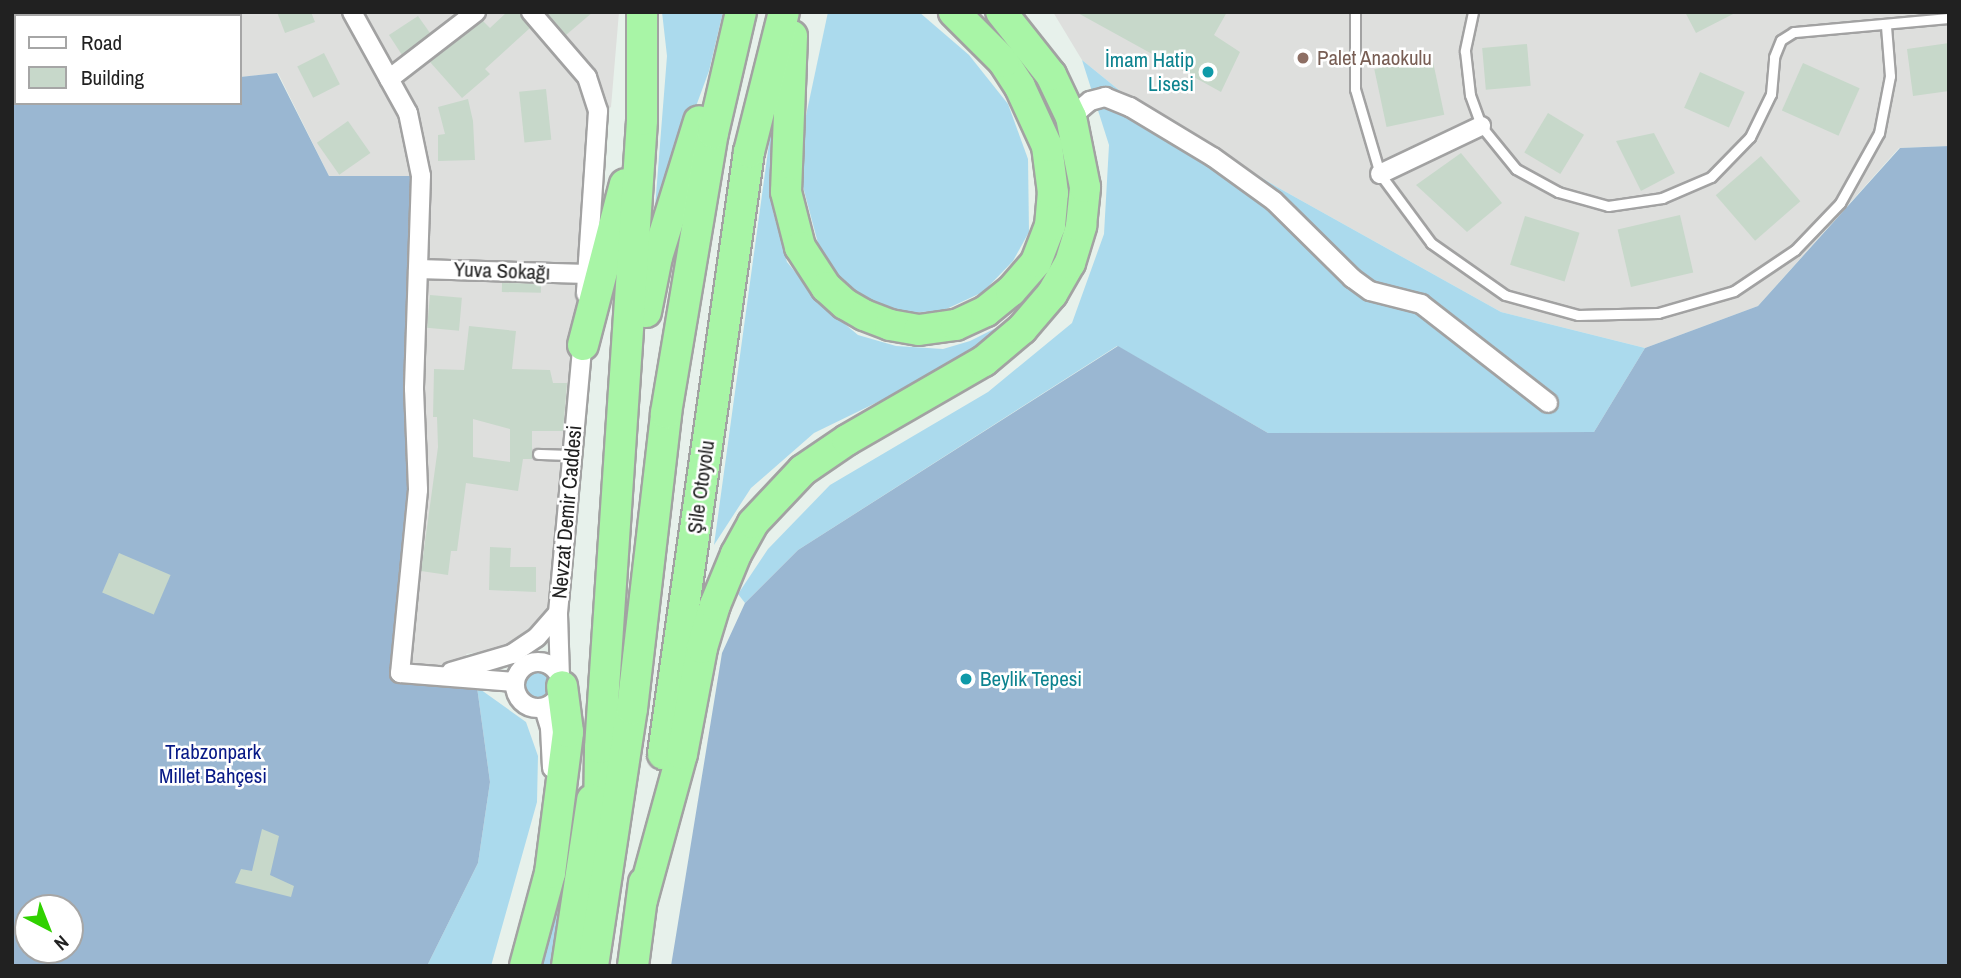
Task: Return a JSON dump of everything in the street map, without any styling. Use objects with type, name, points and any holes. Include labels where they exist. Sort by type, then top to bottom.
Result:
[{"type":"highway","points":[[598,924],[600,748],[642,120],[642,12]]},
{"type":"highway","points":[[621,431],[657,257],[701,116],[740,12]]},
{"type":"highway","name":"Şile Otoyolu","points":[[593,966],[632,709],[666,413],[713,133],[740,12]]},
{"type":"highway","name":"Şile Otoyolu","points":[[633,966],[749,152],[784,12]]},
{"type":"highway","points":[[795,12],[789,65],[785,156],[786,192],[800,247],[826,287],[845,304],[890,325],[919,330],[956,325],[986,311],[1011,291],[1036,262],[1050,226],[1053,193],[1048,146],[1020,87],[1003,62],[954,12]]},
{"type":"highway","points":[[642,900],[682,754],[702,648],[715,605],[753,523],[776,495],[803,470],[846,440],[984,360],[1022,329],[1052,295],[1070,263],[1081,226],[1085,187],[1071,117],[1051,75],[1001,12]]},
{"type":"highway","points":[[583,345],[642,120]]},
{"type":"highway","points":[[525,966],[552,860],[568,732],[555,691]]},
{"type":"highway","points":[[567,966],[600,748]]},
{"type":"street","points":[[352,12],[408,113],[421,176],[414,389],[418,489],[400,673],[433,676],[518,675],[529,664],[544,663],[557,671],[555,691],[536,709],[522,703],[517,697],[518,675],[558,613]]},
{"type":"street","points":[[389,79],[476,12]]},
{"type":"street","name":"Nevzat Demir Caddesi","points":[[510,966],[527,924],[551,779],[550,728],[555,691],[558,613],[583,345],[598,111],[587,77],[531,12]]},
{"type":"street","points":[[1071,117],[1090,101],[1105,97],[1130,107],[1213,157],[1274,201],[1352,278],[1370,292],[1421,304],[1548,403]]},
{"type":"street","points":[[1380,174],[1481,126]]},
{"type":"street","name":"Yuva Sokağı","points":[[418,269],[587,274]]},
{"type":"street","points":[[433,676],[512,654],[537,637],[558,613]]},
{"type":"lane","points":[[1355,12],[1355,89],[1380,174],[1431,243],[1505,295],[1578,315],[1658,313],[1734,291],[1795,250],[1840,203],[1879,133],[1890,76],[1886,26]]},
{"type":"lane","points":[[1473,12],[1465,51],[1470,95],[1481,126],[1516,169],[1558,192],[1608,206],[1662,198],[1711,177],[1750,137],[1771,94],[1774,57],[1781,40],[1794,32],[1886,26],[1949,18]]},
{"type":"lane","points":[[538,454],[572,455]]},
{"type":"shaded area","points":[[12,12],[619,12],[611,107],[589,122],[576,312],[547,612],[506,648],[466,654],[477,687],[393,676],[329,176],[278,73],[242,77],[242,14],[14,14],[14,58]]},
{"type":"shaded area","points":[[662,12],[723,12],[709,71],[654,220],[667,56]]},
{"type":"shaded area","points":[[828,12],[919,12],[969,55],[1008,104],[1028,159],[1029,232],[1013,261],[983,292],[942,311],[899,313],[864,301],[837,277],[819,247],[802,183],[804,125]]},
{"type":"shaded area","points":[[1053,12],[1949,12],[1949,146],[1899,148],[1758,306],[1645,348],[1501,312],[1277,187],[1130,99],[1082,60]]},
{"type":"shaded area","points":[[1082,60],[1130,99],[1277,187],[1501,312],[1645,348],[1594,432],[1268,433],[1117,346],[798,550],[745,603],[738,594],[768,549],[830,485],[988,392],[1072,323],[1104,234],[1109,145]]},
{"type":"shaded area","points":[[772,122],[773,211],[787,262],[822,305],[858,335],[896,346],[943,349],[970,341],[1008,322],[964,360],[814,433],[751,488],[714,545]]},
{"type":"shaded area","points":[[539,670],[550,675],[555,686],[550,697],[539,702],[528,697],[523,686],[528,675]]},
{"type":"shaded area","points":[[477,687],[526,722],[538,756],[537,802],[491,966],[427,966],[478,863],[490,782]]},
{"type":"shaded area","points":[[571,844],[557,966],[534,966]]},
{"type":"green space","name":"Trabzonpark Millet Bahçesi","points":[[12,56],[14,105],[242,105],[242,77],[277,73],[329,176],[412,176],[412,469],[393,675],[477,687],[490,782],[478,863],[427,966],[12,966]]},
{"type":"green space","points":[[1949,146],[1949,966],[671,966],[722,653],[745,603],[798,550],[1118,346],[1268,433],[1594,432],[1645,348],[1758,306],[1900,148]]},
{"type":"building","points":[[277,12],[311,12],[315,22],[285,33]]},
{"type":"building","points":[[507,12],[520,12],[530,28],[485,69],[490,74],[462,98],[430,62],[483,21],[490,28]]},
{"type":"building","points":[[546,12],[593,12],[566,35]]},
{"type":"building","name":"İmam Hatip Lisesi","points":[[1076,12],[1227,12],[1214,35],[1240,52],[1221,92]]},
{"type":"building","points":[[1685,12],[1737,12],[1696,33]]},
{"type":"building","points":[[418,16],[430,33],[402,55],[389,35]]},
{"type":"building","points":[[1949,43],[1949,91],[1913,96],[1907,49]]},
{"type":"building","points":[[1527,44],[1531,86],[1486,90],[1482,48]]},
{"type":"building","points":[[324,53],[340,84],[313,98],[297,67]]},
{"type":"building","points":[[1432,57],[1444,115],[1387,127],[1374,69]]},
{"type":"building","points":[[1803,63],[1860,88],[1838,136],[1782,111]]},
{"type":"building","points":[[1700,72],[1745,92],[1729,128],[1684,108]]},
{"type":"building","points":[[546,89],[551,140],[524,143],[519,92]]},
{"type":"building","points":[[468,99],[473,121],[475,160],[438,161],[438,135],[445,134],[438,107]]},
{"type":"building","points":[[1548,113],[1584,135],[1560,174],[1524,152]]},
{"type":"building","points":[[348,121],[370,153],[339,175],[317,143]]},
{"type":"building","points":[[1654,133],[1675,173],[1641,191],[1616,141]]},
{"type":"building","points":[[1461,153],[1502,203],[1467,232],[1416,185]]},
{"type":"building","points":[[1761,156],[1800,201],[1755,241],[1716,195]]},
{"type":"building","points":[[1680,215],[1693,272],[1631,287],[1618,229]]},
{"type":"building","points":[[1525,216],[1580,233],[1565,281],[1510,265]]},
{"type":"building","points":[[502,283],[541,284],[541,293],[502,292]]},
{"type":"building","points":[[430,295],[462,298],[459,331],[427,328]]},
{"type":"building","points":[[469,326],[516,331],[512,369],[550,370],[553,383],[567,383],[563,431],[532,431],[532,459],[523,459],[518,491],[466,483],[457,551],[451,551],[448,575],[421,571],[438,447],[437,417],[433,417],[434,369],[464,370]],"holes":[[[473,419],[510,429],[510,462],[473,457]]]},
{"type":"building","points":[[490,547],[511,548],[510,567],[536,567],[536,592],[489,590]]},
{"type":"building","points":[[119,553],[171,575],[154,614],[102,593]]},
{"type":"building","points":[[262,829],[279,836],[270,875],[294,886],[291,897],[235,883],[241,869],[252,871]]},
{"type":"place","name":"Palet Anaokulu","points":[[1303,58]]},
{"type":"place","name":"İmam Hatip Lisesi","points":[[1208,72]]},
{"type":"place","name":"Beylik Tepesi","points":[[966,679]]}]
